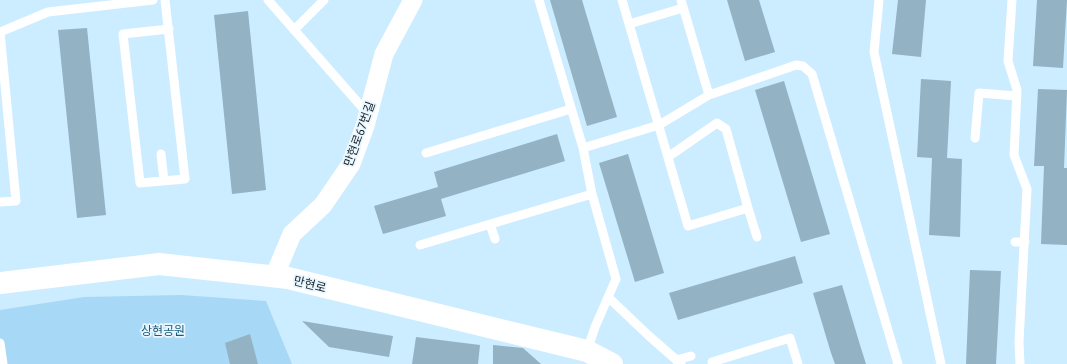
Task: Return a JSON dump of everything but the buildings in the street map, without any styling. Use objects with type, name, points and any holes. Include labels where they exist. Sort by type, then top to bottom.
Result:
[{"type":"street","name":"만현로67번길","points":[[274,277],[292,234],[323,204],[351,164],[368,114],[384,54],[413,0]]},
{"type":"street","name":"만현로","points":[[0,283],[159,264],[274,277],[296,280],[612,364]]},
{"type":"lane","points":[[0,202],[16,201],[1,58],[0,32],[48,12],[152,0]]},
{"type":"lane","points":[[165,0],[169,29],[185,179],[140,183],[123,34],[169,29]]},
{"type":"lane","points":[[268,0],[368,114]]},
{"type":"lane","points":[[294,30],[324,0]]},
{"type":"lane","points":[[539,0],[583,148],[592,194],[616,279],[608,297],[587,358]]},
{"type":"lane","points":[[622,0],[688,226],[748,208]]},
{"type":"lane","points":[[879,0],[874,52],[941,364]]},
{"type":"lane","points":[[1012,0],[1008,62],[1017,90],[1014,155],[1027,189],[1019,342],[1020,364]]},
{"type":"lane","points":[[629,24],[682,4],[709,95]]},
{"type":"lane","points":[[583,148],[659,125],[709,95],[796,65],[803,66],[812,74],[898,364]]},
{"type":"lane","points":[[975,138],[979,93],[1017,96]]},
{"type":"lane","points":[[426,153],[571,110]]},
{"type":"lane","points":[[668,157],[717,123],[726,129],[757,237]]},
{"type":"lane","points":[[161,154],[164,181]]},
{"type":"lane","points":[[420,245],[592,194]]},
{"type":"lane","points":[[490,224],[495,239]]},
{"type":"lane","points":[[1015,242],[1025,242]]},
{"type":"lane","points":[[608,297],[679,362],[691,356]]},
{"type":"lane","points":[[712,362],[790,338],[798,364]]},
{"type":"lane","points":[[0,343],[3,364]]},
{"type":"green space","name":"상현공원","points":[[181,295],[266,301],[292,364],[0,364],[0,310],[84,297]]}]
